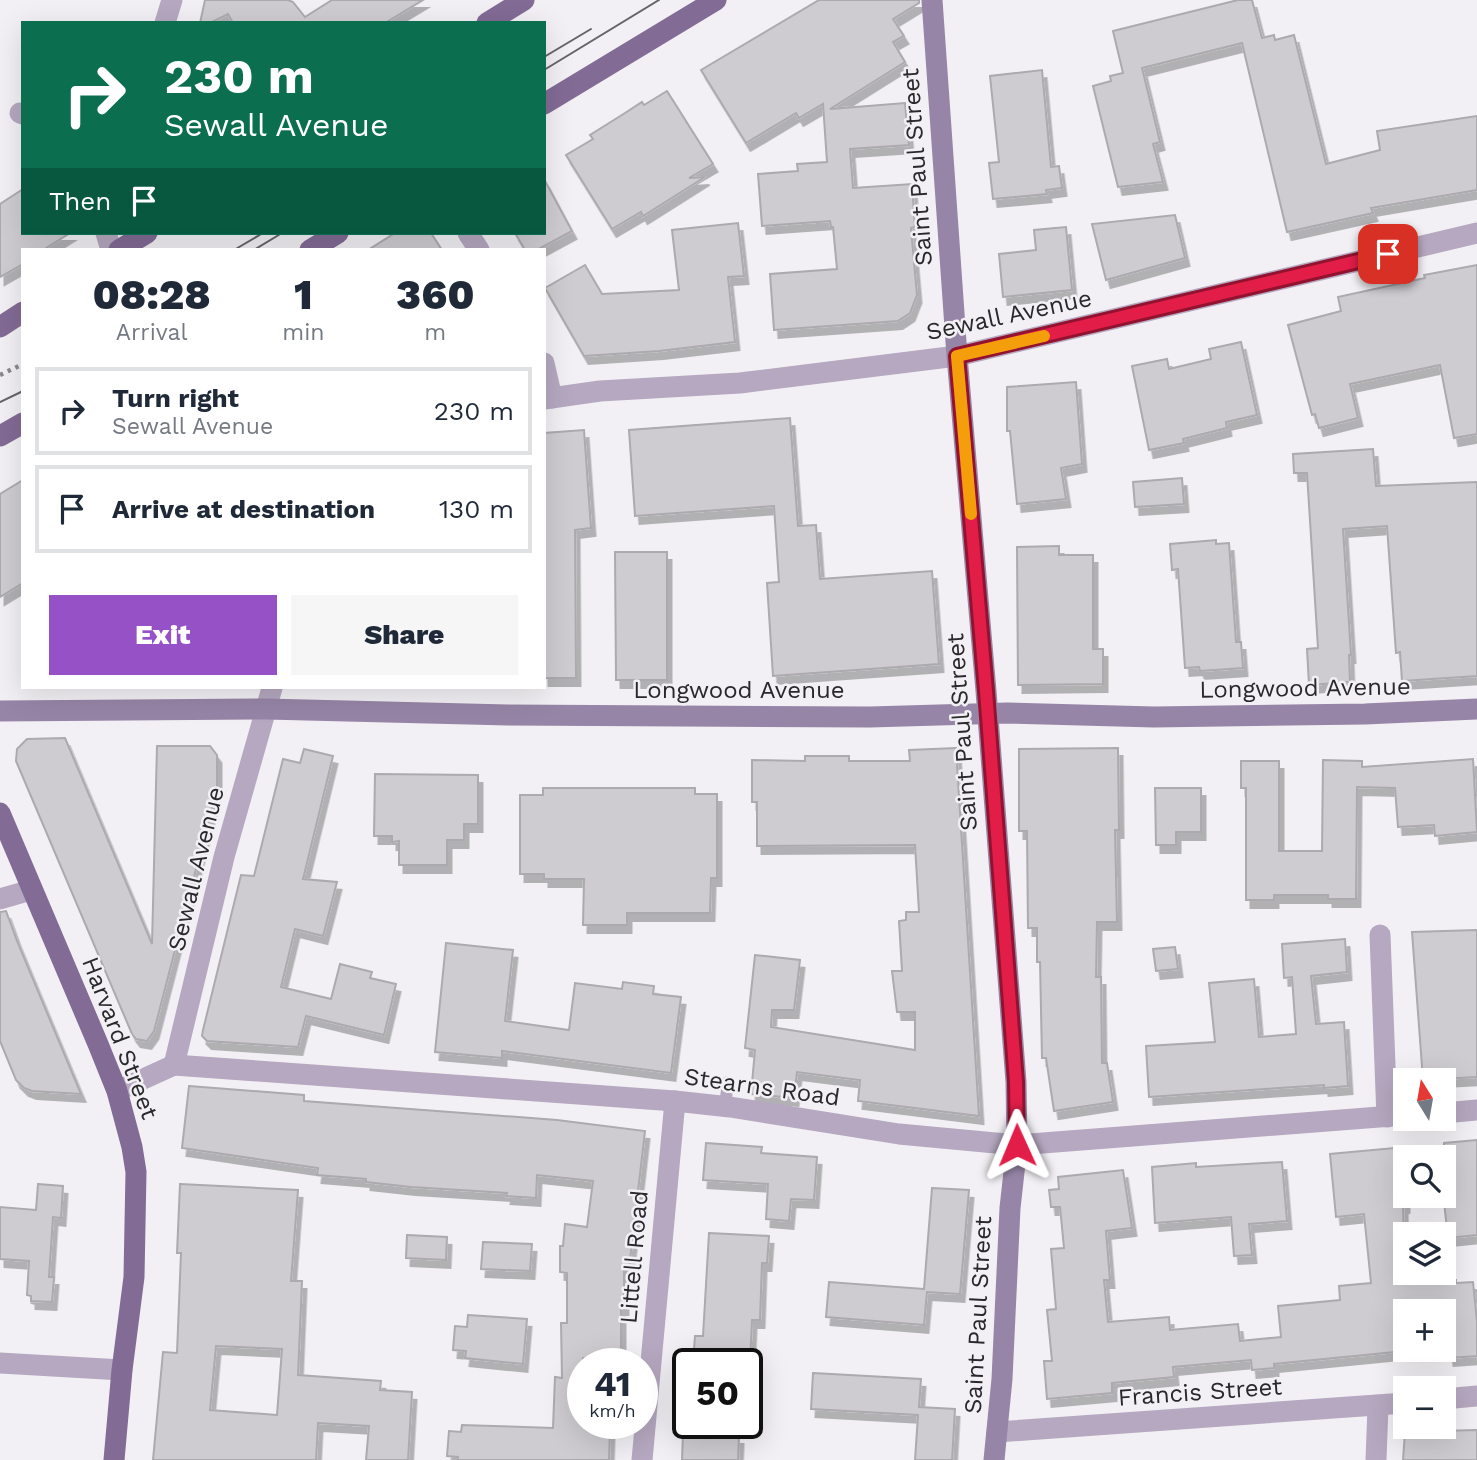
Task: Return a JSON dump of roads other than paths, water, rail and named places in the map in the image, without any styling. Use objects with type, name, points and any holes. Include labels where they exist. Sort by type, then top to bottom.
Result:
[{"type":"main road","points":[[490,21],[524,0]]},
{"type":"main road","points":[[546,103],[716,0]]},
{"type":"main road","name":"Saint Paul Street","points":[[932,0],[957,356],[1016,1082],[1017,1145],[1010,1208],[1002,1379],[994,1460]]},
{"type":"main road","points":[[122,248],[145,235]]},
{"type":"main road","points":[[313,248],[335,235]]},
{"type":"main road","points":[[0,327],[21,313]]},
{"type":"main road","points":[[0,436],[21,424]]},
{"type":"main road","name":"Longwood Avenue","points":[[0,711],[266,709],[508,715],[870,717],[987,714],[1154,717],[1365,714],[1477,709]]},
{"type":"main road","name":"Harvard Street","points":[[0,813],[117,1091],[132,1147],[136,1172],[134,1277],[114,1460]]},
{"type":"street","points":[[166,21],[172,0]]},
{"type":"street","name":"Sewall Avenue","points":[[548,398],[600,391],[740,383],[957,356],[1477,233]]},
{"type":"street","points":[[546,380],[548,398]]},
{"type":"street","name":"Sewall Avenue","points":[[174,1065],[224,857],[272,689]]},
{"type":"street","points":[[0,899],[31,890]]},
{"type":"street","points":[[1380,935],[1393,1082]]},
{"type":"street","name":"Stearns Road","points":[[117,1091],[174,1065],[675,1101],[725,1106],[898,1134],[1017,1145],[1393,1116]]},
{"type":"street","name":"Littell Road","points":[[642,1460],[675,1101]]},
{"type":"street","points":[[1456,1112],[1477,1110]]},
{"type":"street","points":[[0,1363],[122,1370]]},
{"type":"street","points":[[1456,1398],[1477,1396]]},
{"type":"street","name":"Francis Street","points":[[997,1432],[1393,1404]]},
{"type":"street","points":[[1376,1460],[1378,1406]]},
{"type":"lane","points":[[725,1106],[729,1082]]},
{"type":"tram line","points":[[546,69],[659,0]]},
{"type":"tram line","points":[[546,56],[591,29]]},
{"type":"tram line","points":[[237,248],[260,235]]},
{"type":"tram line","points":[[257,248],[279,235]]},
{"type":"tram line","points":[[0,402],[21,392]]}]
